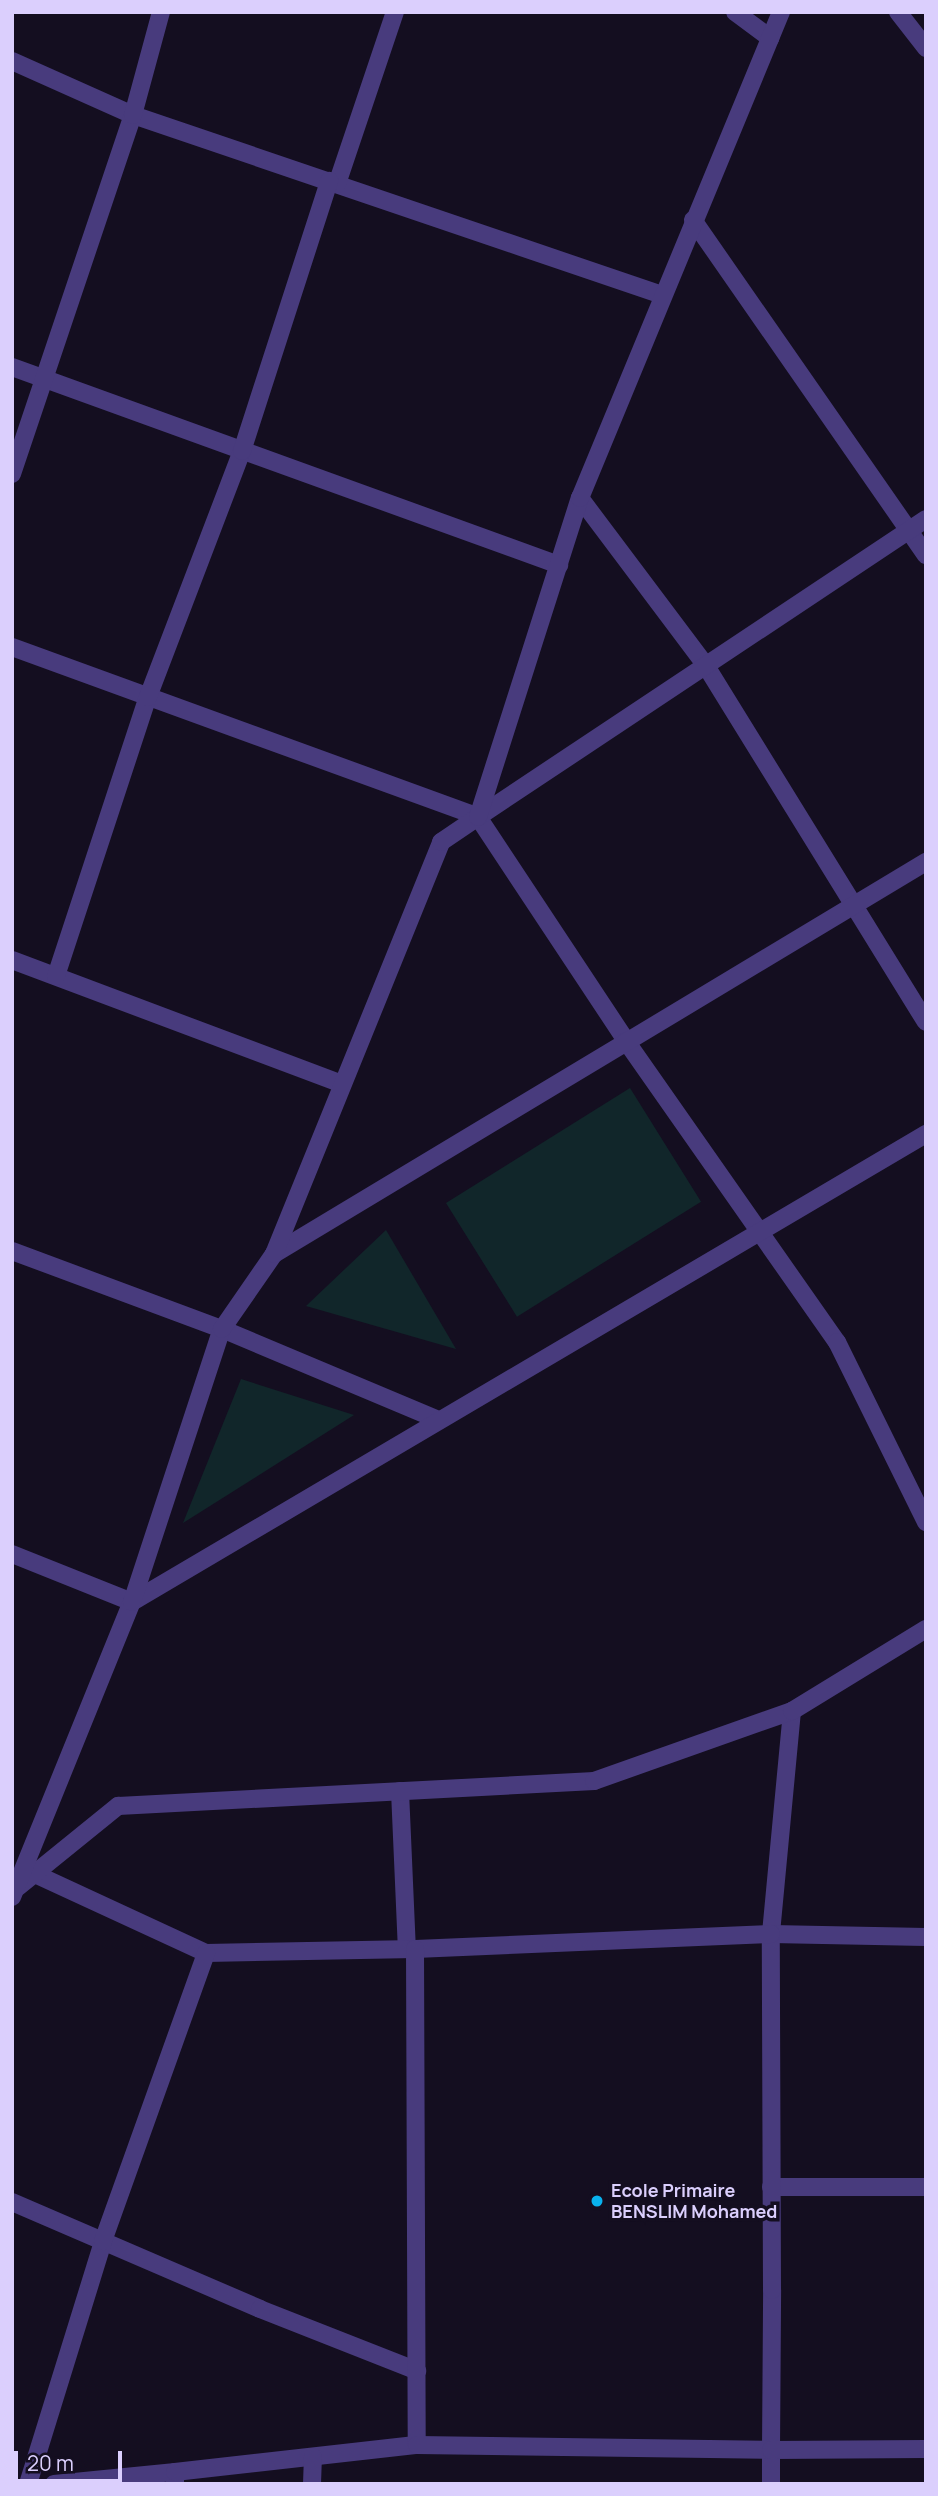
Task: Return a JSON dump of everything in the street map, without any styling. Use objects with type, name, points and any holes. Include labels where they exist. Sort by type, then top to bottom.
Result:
[{"type":"street","points":[[12,474],[133,115],[161,12]]},
{"type":"street","points":[[56,976],[148,697],[242,451],[333,183],[395,12]]},
{"type":"street","points":[[735,12],[770,38]]},
{"type":"street","points":[[478,817],[580,498],[693,219],[781,12]]},
{"type":"street","points":[[898,12],[926,48]]},
{"type":"street","points":[[12,61],[133,115],[662,295]]},
{"type":"street","points":[[693,219],[926,555]]},
{"type":"street","points":[[12,367],[559,565]]},
{"type":"street","points":[[580,498],[706,666],[926,1022]]},
{"type":"street","points":[[13,1891],[132,1602],[222,1329],[274,1254],[441,842],[926,519]]},
{"type":"street","points":[[12,647],[478,817],[626,1041],[837,1342],[926,1522]]},
{"type":"street","points":[[274,1254],[926,862]]},
{"type":"street","points":[[12,960],[342,1084]]},
{"type":"street","points":[[132,1602],[926,1134]]},
{"type":"street","points":[[12,1251],[222,1329],[439,1420]]},
{"type":"street","points":[[12,1554],[132,1602]]},
{"type":"street","points":[[13,1891],[118,1806],[594,1781],[792,1711],[926,1629]]},
{"type":"street","points":[[771,2484],[771,1934],[792,1711]]},
{"type":"street","points":[[400,1791],[411,1949],[418,2445]]},
{"type":"street","points":[[35,1874],[206,1953],[411,1949],[771,1934],[926,1937]]},
{"type":"street","points":[[28,2484],[103,2241],[206,1953]]},
{"type":"street","points":[[771,2188],[926,2187]]},
{"type":"street","points":[[12,2202],[260,2309],[417,2371]]},
{"type":"street","points":[[54,2484],[175,2478],[313,2457],[418,2445],[771,2450],[926,2449]]},
{"type":"street","points":[[312,2484],[313,2457]]},
{"type":"green space","points":[[630,1088],[701,1202],[517,1317],[446,1203]]},
{"type":"green space","points":[[386,1230],[456,1349],[306,1306]]},
{"type":"green space","points":[[241,1379],[354,1415],[183,1523]]},
{"type":"place","name":"Ecole Primaire BENSLIM Mohamed","points":[[597,2201]]}]
